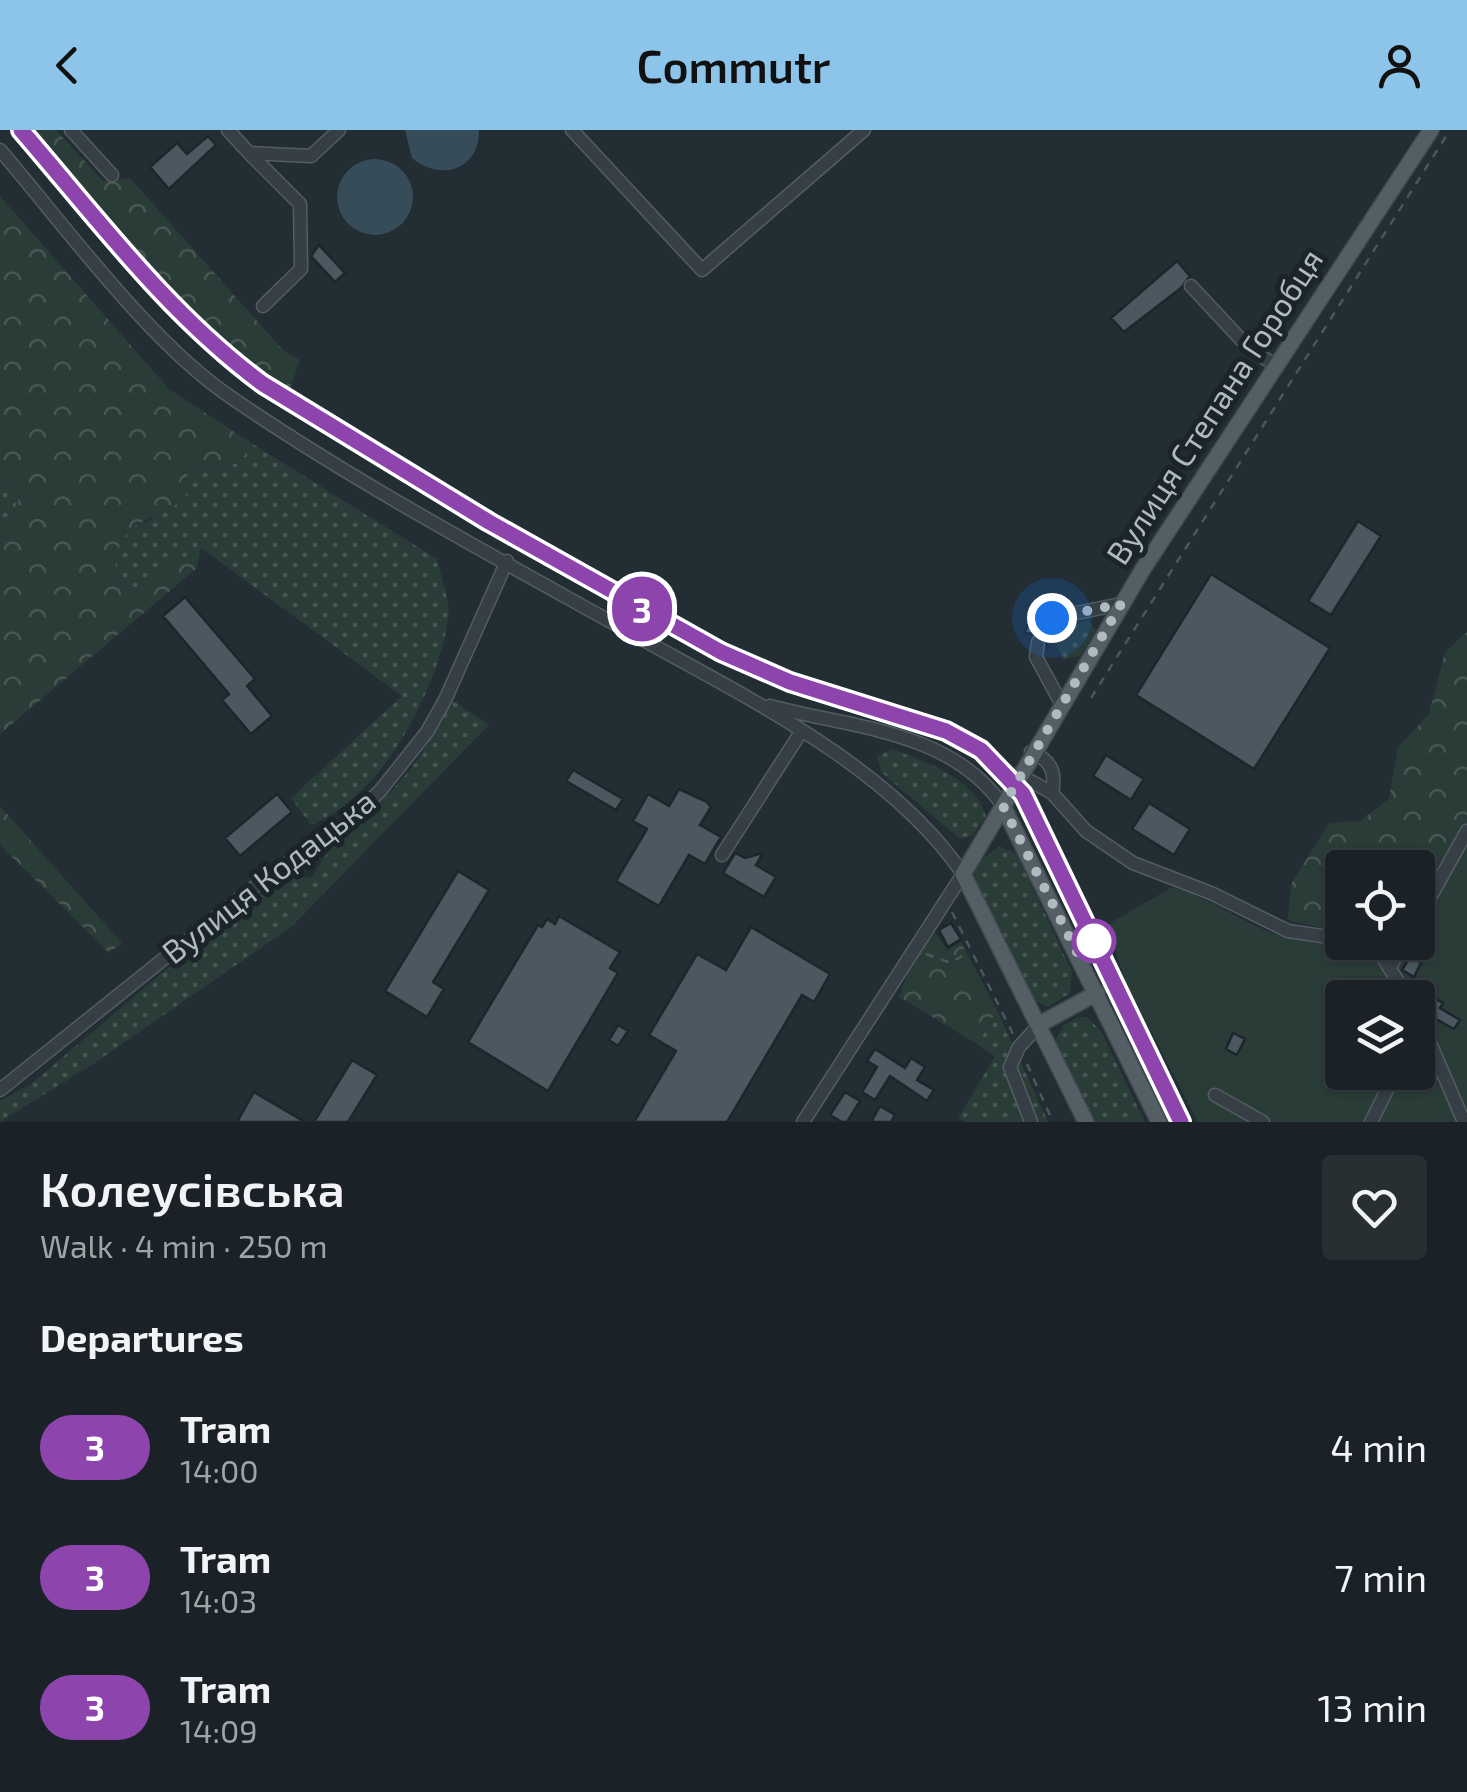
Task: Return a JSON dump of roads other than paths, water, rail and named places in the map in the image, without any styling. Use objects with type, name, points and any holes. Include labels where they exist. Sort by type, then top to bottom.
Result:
[{"type":"main road","name":"Вулиця Степана Горобця","points":[[963,874],[1018,774],[1121,604],[1431,130]]},
{"type":"main road","points":[[1003,806],[1159,1122]]},
{"type":"main road","points":[[963,874],[1086,1122]]},
{"type":"main road","points":[[1040,1024],[1097,993]]},
{"type":"street","points":[[71,130],[112,175]]},
{"type":"street","points":[[228,130],[300,204],[301,268],[262,306]]},
{"type":"street","points":[[250,152],[311,156],[339,130]]},
{"type":"street","points":[[572,130],[702,270],[864,130]]},
{"type":"street","points":[[0,150],[193,368],[231,398],[507,562],[758,702],[893,801],[932,835],[963,874],[803,1122]]},
{"type":"street","points":[[1191,286],[1248,347],[1276,366]]},
{"type":"street","name":"Вулиця Кодацька","points":[[0,1090],[246,894],[353,817],[380,791],[427,732],[445,700],[507,562]]},
{"type":"street","points":[[1052,618],[1121,604]]},
{"type":"street","points":[[1038,642],[1036,657],[1061,703]]},
{"type":"street","points":[[758,702],[928,744],[965,766],[1003,806]]},
{"type":"street","points":[[722,855],[801,732]]},
{"type":"street","points":[[1031,752],[1053,771],[1052,793]]},
{"type":"street","points":[[1018,774],[1052,793],[1086,831],[1133,864],[1211,893],[1288,932],[1325,937]]},
{"type":"street","points":[[1435,888],[1467,831]]},
{"type":"street","points":[[1386,960],[1399,980]]},
{"type":"street","points":[[1392,966],[1395,960]]},
{"type":"street","points":[[1031,1122],[1010,1067],[1019,1048],[1040,1024]]},
{"type":"street","points":[[1435,1051],[1464,1122]]},
{"type":"street","points":[[1371,1122],[1387,1090]]},
{"type":"street","points":[[1216,1095],[1263,1122]]},
{"type":"water","points":[[405,130],[479,130],[478,144],[466,163],[446,170],[434,169],[412,158]]},
{"type":"water","points":[[375,159],[402,170],[413,197],[402,224],[375,235],[348,224],[337,197],[348,170]]},
{"type":"tunnel","points":[[1038,642],[1052,618]]},
{"type":"tram line","points":[[13,130],[160,299],[259,389],[454,508],[693,643],[786,685],[929,731],[979,757],[1018,797],[1174,1122]]},
{"type":"tram line","name":"3","points":[[21,130],[158,290],[232,362],[263,384],[489,522],[721,652],[790,682],[946,731],[981,750],[1012,778],[1023,794],[1181,1122]]}]
